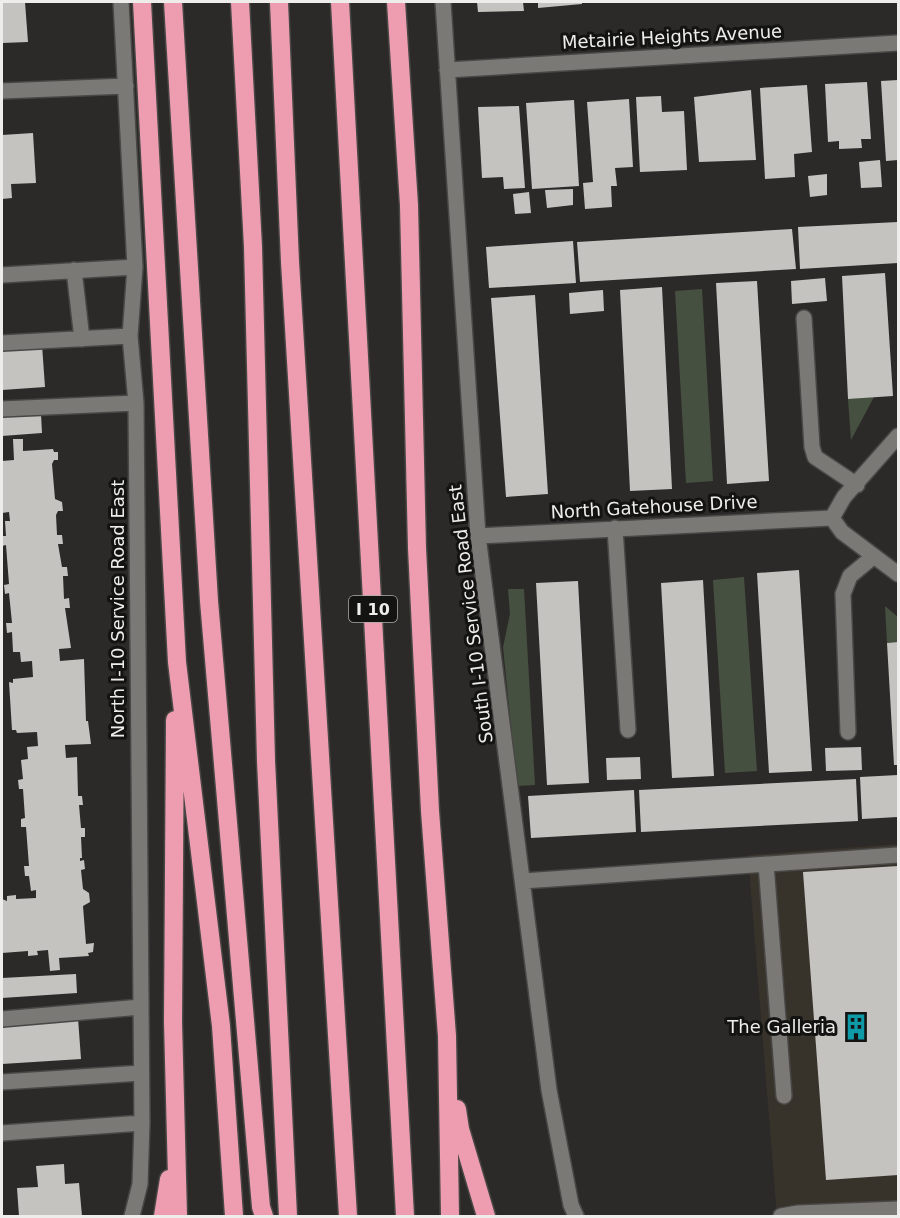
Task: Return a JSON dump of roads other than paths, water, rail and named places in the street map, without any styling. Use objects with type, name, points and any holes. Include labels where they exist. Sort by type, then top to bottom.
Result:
[{"type":"highway","points":[[142,2],[177,662],[220,1018],[234,1216]]},
{"type":"highway","points":[[173,2],[209,601],[260,1196],[264,1216]]},
{"type":"highway","points":[[240,2],[253,247],[266,761],[288,1216]]},
{"type":"highway","points":[[279,2],[290,262],[348,1216]]},
{"type":"highway","name":"I 10","points":[[340,2],[405,1216]]},
{"type":"highway","points":[[396,2],[409,205],[417,548],[430,812],[447,1036],[450,1216]]},
{"type":"highway","points":[[177,662],[173,922],[175,1148],[178,1216]]},
{"type":"highway","points":[[447,1036],[460,1129],[486,1216]]},
{"type":"highway","points":[[164,1216],[175,1148]]},
{"type":"street","name":"North I-10 Service Road East","points":[[121,2],[135,267],[130,336],[136,403],[142,1123],[140,1184],[132,1216]]},
{"type":"street","name":"South I-10 Service Road East","points":[[443,2],[478,536],[549,1090],[571,1205],[576,1216]]},
{"type":"street","name":"Metairie Heights Avenue","points":[[447,70],[898,43]]},
{"type":"street","points":[[2,91],[126,86]]},
{"type":"street","points":[[2,274],[135,267]]},
{"type":"street","points":[[74,270],[82,339]]},
{"type":"street","points":[[804,318],[812,447],[815,457],[857,485]]},
{"type":"street","points":[[2,343],[130,336]]},
{"type":"street","points":[[2,409],[136,403]]},
{"type":"street","points":[[898,436],[844,497],[832,518],[842,532],[898,574]]},
{"type":"street","name":"North Gatehouse Drive","points":[[478,536],[832,518]]},
{"type":"street","points":[[615,528],[628,730]]},
{"type":"street","points":[[848,732],[843,594],[850,576],[874,556]]},
{"type":"street","points":[[523,881],[898,855]]},
{"type":"street","points":[[766,864],[784,1096]]},
{"type":"street","points":[[2,1019],[141,1006]]},
{"type":"street","points":[[2,1082],[141,1073]]},
{"type":"street","points":[[2,1133],[142,1123]]},
{"type":"street","points":[[781,1216],[798,1213],[898,1209]]},
{"type":"place","name":"The Galleria","points":[[856,1027]]}]
